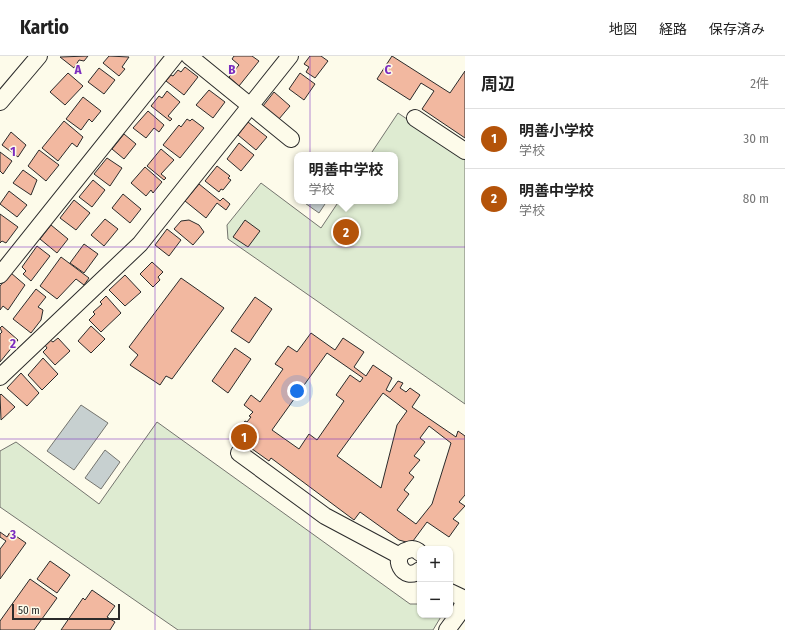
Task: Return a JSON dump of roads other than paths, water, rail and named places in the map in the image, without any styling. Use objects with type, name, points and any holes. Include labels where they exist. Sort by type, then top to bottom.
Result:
[{"type":"street","points":[[0,102],[39,56]]},
{"type":"street","points":[[2,268],[175,56]]},
{"type":"street","points":[[189,56],[291,139]]},
{"type":"street","points":[[0,376],[140,244],[290,56]]},
{"type":"street","points":[[416,118],[465,151]]},
{"type":"street","points":[[239,453],[325,516],[400,556]]},
{"type":"street","points":[[417,552],[410,549],[403,552],[400,556],[399,563],[402,570],[410,574],[417,572]]},
{"type":"street","points":[[447,630],[458,616],[465,600],[453,594]]},
{"type":"place","name":"明善中学校","points":[[346,232]]},
{"type":"place","name":"明善小学校","points":[[244,437]]}]
